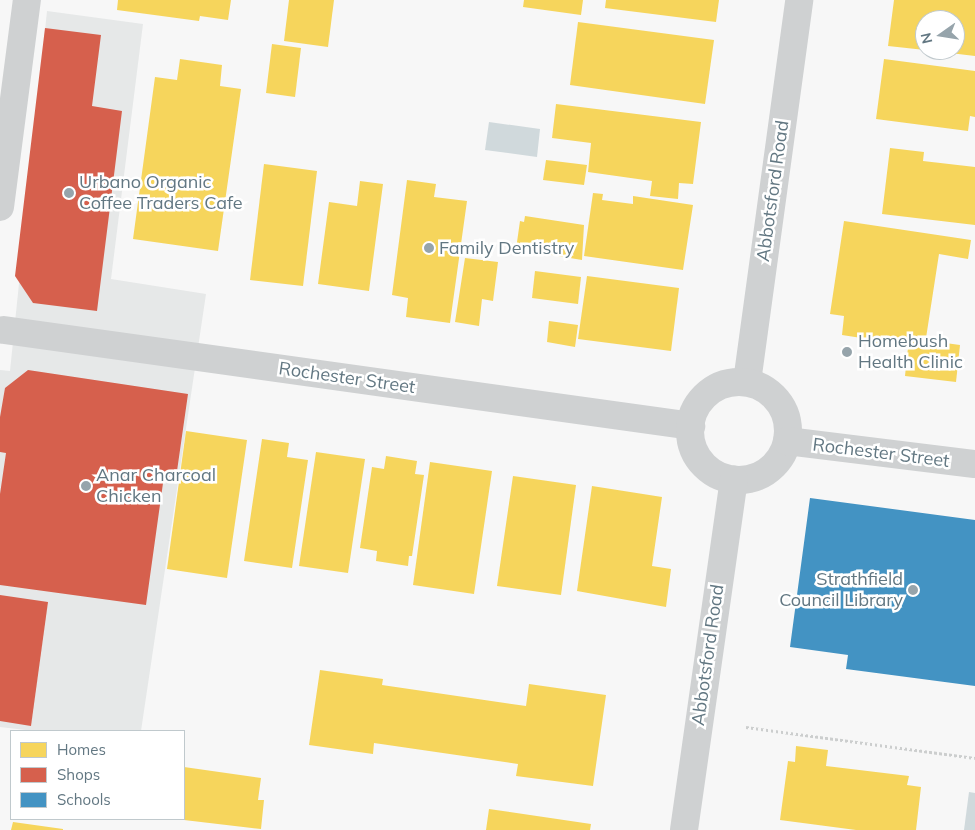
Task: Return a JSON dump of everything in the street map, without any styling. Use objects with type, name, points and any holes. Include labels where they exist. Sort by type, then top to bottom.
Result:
[{"type":"street","points":[[0,208],[27,0]]},
{"type":"street","name":"Abbotsford Road","points":[[747,382],[799,0]]},
{"type":"street","name":"Rochester Street","points":[[1,327],[691,426]]},
{"type":"street","points":[[731,382],[747,382],[775,397],[788,425],[787,441],[774,467],[749,480],[734,480],[706,468],[691,441],[691,426],[703,397],[716,388],[731,382]]},
{"type":"street","name":"Rochester Street","points":[[787,441],[975,464]]},
{"type":"street","name":"Abbotsford Road","points":[[684,830],[734,480]]},
{"type":"path","points":[[746,727],[975,758]]},
{"type":"shaded area","points":[[47,11],[143,24],[111,279],[206,294],[141,730],[26,730],[0,727],[0,370],[10,371]]},
{"type":"shaded area","points":[[489,122],[540,129],[537,157],[485,150]]},
{"type":"shaded area","points":[[969,792],[975,793],[975,830],[964,830]]},
{"type":"building: Homes","points":[[118,0],[231,0],[228,20],[200,16],[199,21],[117,10]]},
{"type":"building: Homes","points":[[289,0],[334,0],[328,47],[284,41]]},
{"type":"building: Homes","points":[[524,0],[583,0],[581,15],[523,7]]},
{"type":"building: Homes","points":[[606,0],[719,0],[716,22],[605,8]]},
{"type":"building: Homes","points":[[894,0],[975,0],[975,56],[965,55],[965,10],[915,10],[915,49],[888,46]]},
{"type":"building: Homes","points":[[578,22],[714,40],[705,104],[570,85]]},
{"type":"building: Homes","points":[[272,44],[301,48],[295,97],[266,93]]},
{"type":"building: Homes","points":[[180,59],[222,65],[220,86],[241,89],[218,251],[133,239],[155,77],[177,80]]},
{"type":"building: Homes","points":[[884,59],[975,71],[975,117],[970,116],[968,131],[876,119]]},
{"type":"building: Homes","points":[[556,104],[701,122],[693,184],[679,183],[678,199],[650,196],[652,181],[588,172],[591,143],[552,138]]},
{"type":"building: Homes","points":[[890,148],[924,152],[923,161],[975,167],[975,225],[882,214]]},
{"type":"building: Homes","points":[[546,160],[587,165],[584,185],[543,180]]},
{"type":"building: Homes","points":[[264,164],[317,171],[303,286],[250,280]]},
{"type":"building: Homes","name":"Family Dentistry","points":[[407,180],[436,184],[434,197],[467,201],[450,323],[406,317],[408,298],[392,295]]},
{"type":"building: Homes","points":[[360,181],[383,184],[369,291],[318,284],[329,202],[357,206]]},
{"type":"building: Homes","points":[[593,193],[603,194],[602,200],[633,204],[633,196],[693,205],[683,270],[584,256]]},
{"type":"building: Homes","points":[[525,216],[584,225],[582,260],[516,249],[520,221],[524,222]]},
{"type":"building: Homes","points":[[844,221],[971,240],[968,259],[939,254],[926,338],[908,335],[906,345],[883,341],[883,347],[867,345],[868,339],[842,335],[844,316],[830,314]]},
{"type":"building: Homes","points":[[465,258],[498,262],[493,301],[482,299],[479,326],[455,322]]},
{"type":"building: Homes","points":[[535,271],[581,277],[578,304],[532,298]]},
{"type":"building: Homes","points":[[587,276],[679,288],[671,351],[578,339]]},
{"type":"building: Homes","points":[[549,321],[578,325],[575,347],[547,342]]},
{"type":"building: Homes","points":[[909,338],[960,345],[956,382],[905,376]]},
{"type":"building: Homes","points":[[186,431],[247,440],[227,578],[167,569]]},
{"type":"building: Homes","points":[[262,439],[289,443],[287,457],[308,460],[292,568],[244,561]]},
{"type":"building: Homes","points":[[316,452],[365,459],[348,573],[299,566]]},
{"type":"building: Homes","points":[[386,456],[417,461],[415,474],[424,475],[412,556],[409,556],[408,566],[376,561],[377,551],[360,548],[372,467],[384,469]]},
{"type":"building: Homes","points":[[430,462],[492,471],[474,594],[413,585]]},
{"type":"building: Homes","points":[[513,476],[576,485],[561,595],[497,586]]},
{"type":"building: Homes","points":[[592,486],[662,497],[652,566],[671,569],[666,607],[577,591]]},
{"type":"building: Homes","points":[[320,670],[383,679],[382,685],[526,706],[529,684],[606,695],[593,786],[516,776],[518,764],[374,743],[373,754],[309,745]]},
{"type":"building: Homes","points":[[796,746],[828,750],[826,766],[909,776],[907,785],[921,787],[916,830],[856,830],[780,820],[788,761],[795,762]]},
{"type":"building: Homes","points":[[185,767],[261,778],[258,800],[264,800],[261,829],[184,820]]},
{"type":"building: Homes","points":[[489,809],[591,824],[590,830],[486,830]]},
{"type":"building: Homes","points":[[13,822],[63,829],[63,830],[11,830]]},
{"type":"building: Shops","name":"Urbano Organic Coffee Traders Cafe","points":[[45,28],[101,35],[92,106],[122,111],[97,311],[33,303],[15,276]]},
{"type":"building: Shops","points":[[28,370],[188,394],[176,478],[164,476],[146,605],[0,585],[0,494],[6,453],[0,452],[0,417],[5,388]]},
{"type":"building: Shops","points":[[0,595],[48,602],[31,726],[0,721]]},
{"type":"building: Schools","points":[[810,498],[975,520],[975,686],[846,669],[848,655],[790,647]]},
{"type":"place","name":"Urbano Organic Coffee Traders Cafe","points":[[69,193]]},
{"type":"place","name":"Family Dentistry","points":[[429,248]]},
{"type":"place","name":"Homebush Health Clinic","points":[[847,352]]},
{"type":"place","name":"Anar Charcoal Chicken","points":[[86,486]]},
{"type":"place","name":"Strathfield Council Library","points":[[913,590]]}]
